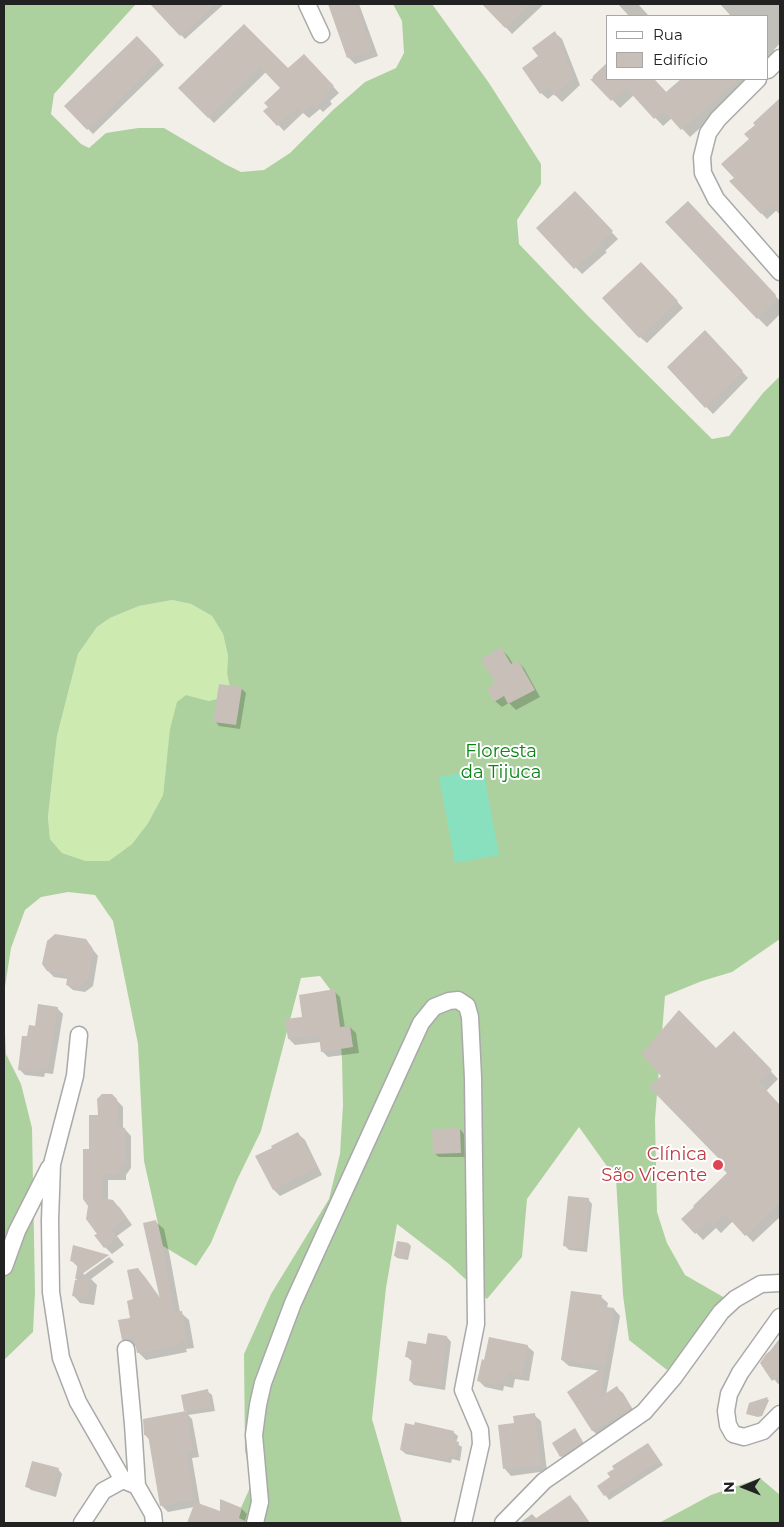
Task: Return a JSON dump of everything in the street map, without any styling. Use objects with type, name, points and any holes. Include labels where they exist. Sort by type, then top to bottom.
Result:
[{"type":"street","points":[[307,4],[321,34]]},
{"type":"street","points":[[769,69],[780,58]]},
{"type":"street","points":[[757,80],[718,119],[708,133],[702,157],[703,173],[716,199],[780,272]]},
{"type":"street","points":[[255,1523],[260,1502],[254,1435],[258,1405],[263,1383],[293,1303],[421,1023],[434,1007],[448,1001],[458,1000],[467,1006],[470,1017],[473,1078],[476,1314],[474,1344],[463,1390],[480,1430],[481,1444],[464,1523]]},
{"type":"street","points":[[79,1035],[75,1076],[52,1164],[50,1220],[51,1292],[61,1358],[78,1402],[130,1483],[153,1514],[154,1523]]},
{"type":"street","points":[[4,1267],[17,1231],[52,1164]]},
{"type":"street","points":[[503,1523],[544,1481],[644,1412],[674,1377],[721,1312],[735,1299],[761,1284],[780,1283]]},
{"type":"street","points":[[780,1317],[740,1373],[729,1394],[726,1411],[728,1425],[733,1434],[744,1438],[763,1431],[780,1414]]},
{"type":"street","points":[[126,1349],[130,1483]]},
{"type":"street","points":[[82,1523],[103,1491],[130,1483]]},
{"type":"green space","name":"Floresta da Tijuca","points":[[4,4],[136,4],[54,94],[51,114],[81,144],[89,148],[106,133],[138,128],[164,128],[241,172],[264,170],[290,153],[333,110],[365,82],[396,68],[404,53],[402,21],[393,4],[432,4],[489,83],[541,164],[541,184],[517,220],[519,244],[587,315],[712,439],[729,436],[763,393],[780,376],[780,939],[732,972],[702,981],[665,996],[655,1119],[657,1212],[667,1243],[685,1275],[725,1298],[705,1337],[667,1370],[629,1340],[623,1295],[616,1179],[579,1127],[527,1199],[522,1257],[487,1299],[449,1264],[397,1224],[386,1288],[372,1419],[402,1523],[232,1523],[235,1521],[253,1481],[245,1451],[244,1354],[271,1294],[329,1199],[340,1154],[343,1105],[342,1060],[340,1031],[332,992],[320,976],[301,978],[261,1131],[237,1180],[211,1243],[196,1266],[163,1246],[144,1161],[138,1044],[113,921],[95,895],[68,892],[41,897],[25,910],[11,948],[4,993]],"holes":[[[172,600],[191,604],[212,616],[223,634],[228,656],[227,674],[231,691],[224,697],[209,701],[186,695],[177,702],[170,729],[163,795],[148,823],[132,844],[109,861],[86,861],[62,853],[50,839],[48,817],[57,736],[78,654],[97,627],[110,618],[139,606]]]},
{"type":"green space","points":[[172,600],[191,604],[212,616],[223,634],[228,656],[227,674],[231,691],[224,697],[209,701],[186,695],[167,758],[163,795],[148,823],[132,844],[110,861],[86,861],[62,853],[50,839],[48,817],[57,736],[78,654],[97,627],[110,618],[139,606]]},
{"type":"green space","points":[[483,769],[499,855],[455,863],[439,777]]},
{"type":"green space","points":[[4,1012],[6,1054],[21,1084],[32,1128],[35,1292],[33,1332],[4,1360]]},
{"type":"green space","points":[[760,1478],[780,1495],[780,1523],[659,1523],[711,1495]]},
{"type":"building","points":[[150,4],[216,4],[180,36]]},
{"type":"building","points":[[328,4],[356,4],[372,50],[347,58]]},
{"type":"building","points":[[482,4],[531,4],[505,28]]},
{"type":"building","points":[[244,24],[288,68],[304,54],[334,86],[325,95],[327,97],[316,107],[313,104],[302,113],[297,108],[277,126],[263,111],[268,107],[264,103],[280,88],[260,67],[208,118],[178,88]]},
{"type":"building","points":[[555,31],[574,78],[555,96],[547,87],[540,94],[522,68],[538,56],[532,48]]},
{"type":"building","points":[[137,36],[160,60],[87,130],[64,106]]},
{"type":"building","points":[[606,64],[606,80],[655,80],[666,92],[680,80],[738,80],[681,130],[664,111],[654,119],[626,88],[611,101],[590,79],[593,79],[593,76]]},
{"type":"building","points":[[780,98],[780,215],[771,205],[761,214],[729,181],[734,178],[721,164],[749,139],[744,134]]},
{"type":"building","points":[[575,191],[613,231],[600,243],[601,245],[574,269],[536,228]]},
{"type":"building","points":[[688,201],[776,295],[774,298],[777,300],[757,319],[665,222]]},
{"type":"building","points":[[641,262],[678,301],[639,338],[602,298]]},
{"type":"building","points":[[705,330],[743,371],[705,408],[667,367]]},
{"type":"building","points":[[501,647],[511,664],[518,660],[535,690],[508,704],[504,696],[494,702],[487,688],[495,683],[481,659]]},
{"type":"building","points":[[219,684],[242,687],[236,725],[213,722]]},
{"type":"building","points":[[55,934],[86,939],[93,949],[88,980],[78,987],[66,985],[68,974],[47,971],[42,964],[47,941]]},
{"type":"building","points":[[335,989],[340,1027],[350,1026],[353,1047],[321,1052],[319,1035],[288,1039],[285,1019],[302,1017],[299,995]]},
{"type":"building","points":[[38,1004],[58,1007],[48,1069],[39,1068],[39,1072],[18,1070],[22,1036],[27,1036],[29,1025],[35,1026]]},
{"type":"building","points":[[679,1010],[716,1048],[734,1031],[772,1070],[759,1082],[780,1105],[780,1202],[745,1236],[725,1214],[713,1226],[708,1221],[695,1234],[681,1219],[727,1173],[721,1167],[724,1164],[649,1087],[661,1076],[641,1054]]},
{"type":"building","points":[[102,1094],[112,1094],[117,1099],[117,1122],[119,1122],[120,1128],[125,1128],[125,1161],[119,1168],[119,1174],[102,1174],[102,1198],[113,1200],[126,1218],[111,1229],[118,1238],[104,1248],[94,1235],[97,1234],[86,1219],[88,1206],[83,1199],[83,1149],[89,1149],[89,1115],[98,1115],[97,1099]]},
{"type":"building","points":[[460,1128],[461,1153],[433,1154],[432,1129]]},
{"type":"building","points":[[298,1132],[317,1168],[273,1190],[255,1156]]},
{"type":"building","points":[[568,1196],[589,1198],[583,1248],[563,1246]]},
{"type":"building","points":[[156,1220],[174,1312],[182,1311],[187,1341],[179,1342],[180,1345],[137,1353],[134,1338],[122,1340],[118,1320],[130,1318],[127,1301],[133,1299],[127,1270],[138,1268],[160,1299],[143,1223]]},
{"type":"building","points":[[397,1241],[409,1243],[406,1258],[394,1256]]},
{"type":"building","points":[[73,1245],[109,1255],[75,1279],[78,1263],[70,1261]]},
{"type":"building","points":[[91,1277],[87,1299],[72,1296],[75,1280]]},
{"type":"building","points":[[571,1291],[602,1295],[600,1306],[614,1308],[605,1366],[561,1360]]},
{"type":"building","points":[[428,1333],[447,1336],[441,1386],[409,1381],[412,1358],[405,1357],[408,1341],[426,1344]]},
{"type":"building","points":[[489,1337],[528,1345],[522,1376],[509,1373],[507,1383],[498,1381],[497,1385],[477,1381]]},
{"type":"building","points":[[780,1344],[780,1375],[772,1381],[760,1363],[766,1354]]},
{"type":"building","points":[[605,1366],[600,1397],[617,1386],[630,1408],[592,1431],[567,1392]]},
{"type":"building","points":[[208,1389],[211,1407],[184,1411],[181,1395]]},
{"type":"building","points":[[768,1397],[761,1415],[746,1414],[749,1403]]},
{"type":"building","points":[[186,1411],[193,1450],[186,1452],[194,1500],[160,1506],[148,1435],[144,1435],[143,1419]]},
{"type":"building","points":[[535,1413],[541,1465],[503,1469],[498,1425],[514,1423],[513,1416]]},
{"type":"building","points":[[415,1422],[454,1431],[452,1440],[459,1442],[456,1457],[448,1456],[447,1460],[400,1450],[405,1423],[414,1425]]},
{"type":"building","points":[[575,1428],[583,1442],[560,1457],[552,1443]]},
{"type":"building","points":[[648,1443],[660,1461],[604,1496],[597,1486],[610,1477],[607,1473],[614,1469],[612,1466]]},
{"type":"building","points":[[32,1461],[59,1468],[52,1494],[25,1487]]},
{"type":"building","points":[[570,1495],[589,1523],[529,1523]]},
{"type":"building","points":[[220,1499],[242,1508],[239,1518],[245,1521],[245,1523],[187,1523],[195,1502],[220,1511]]},
{"type":"place","name":"Clínica São Vicente","points":[[718,1165]]}]
